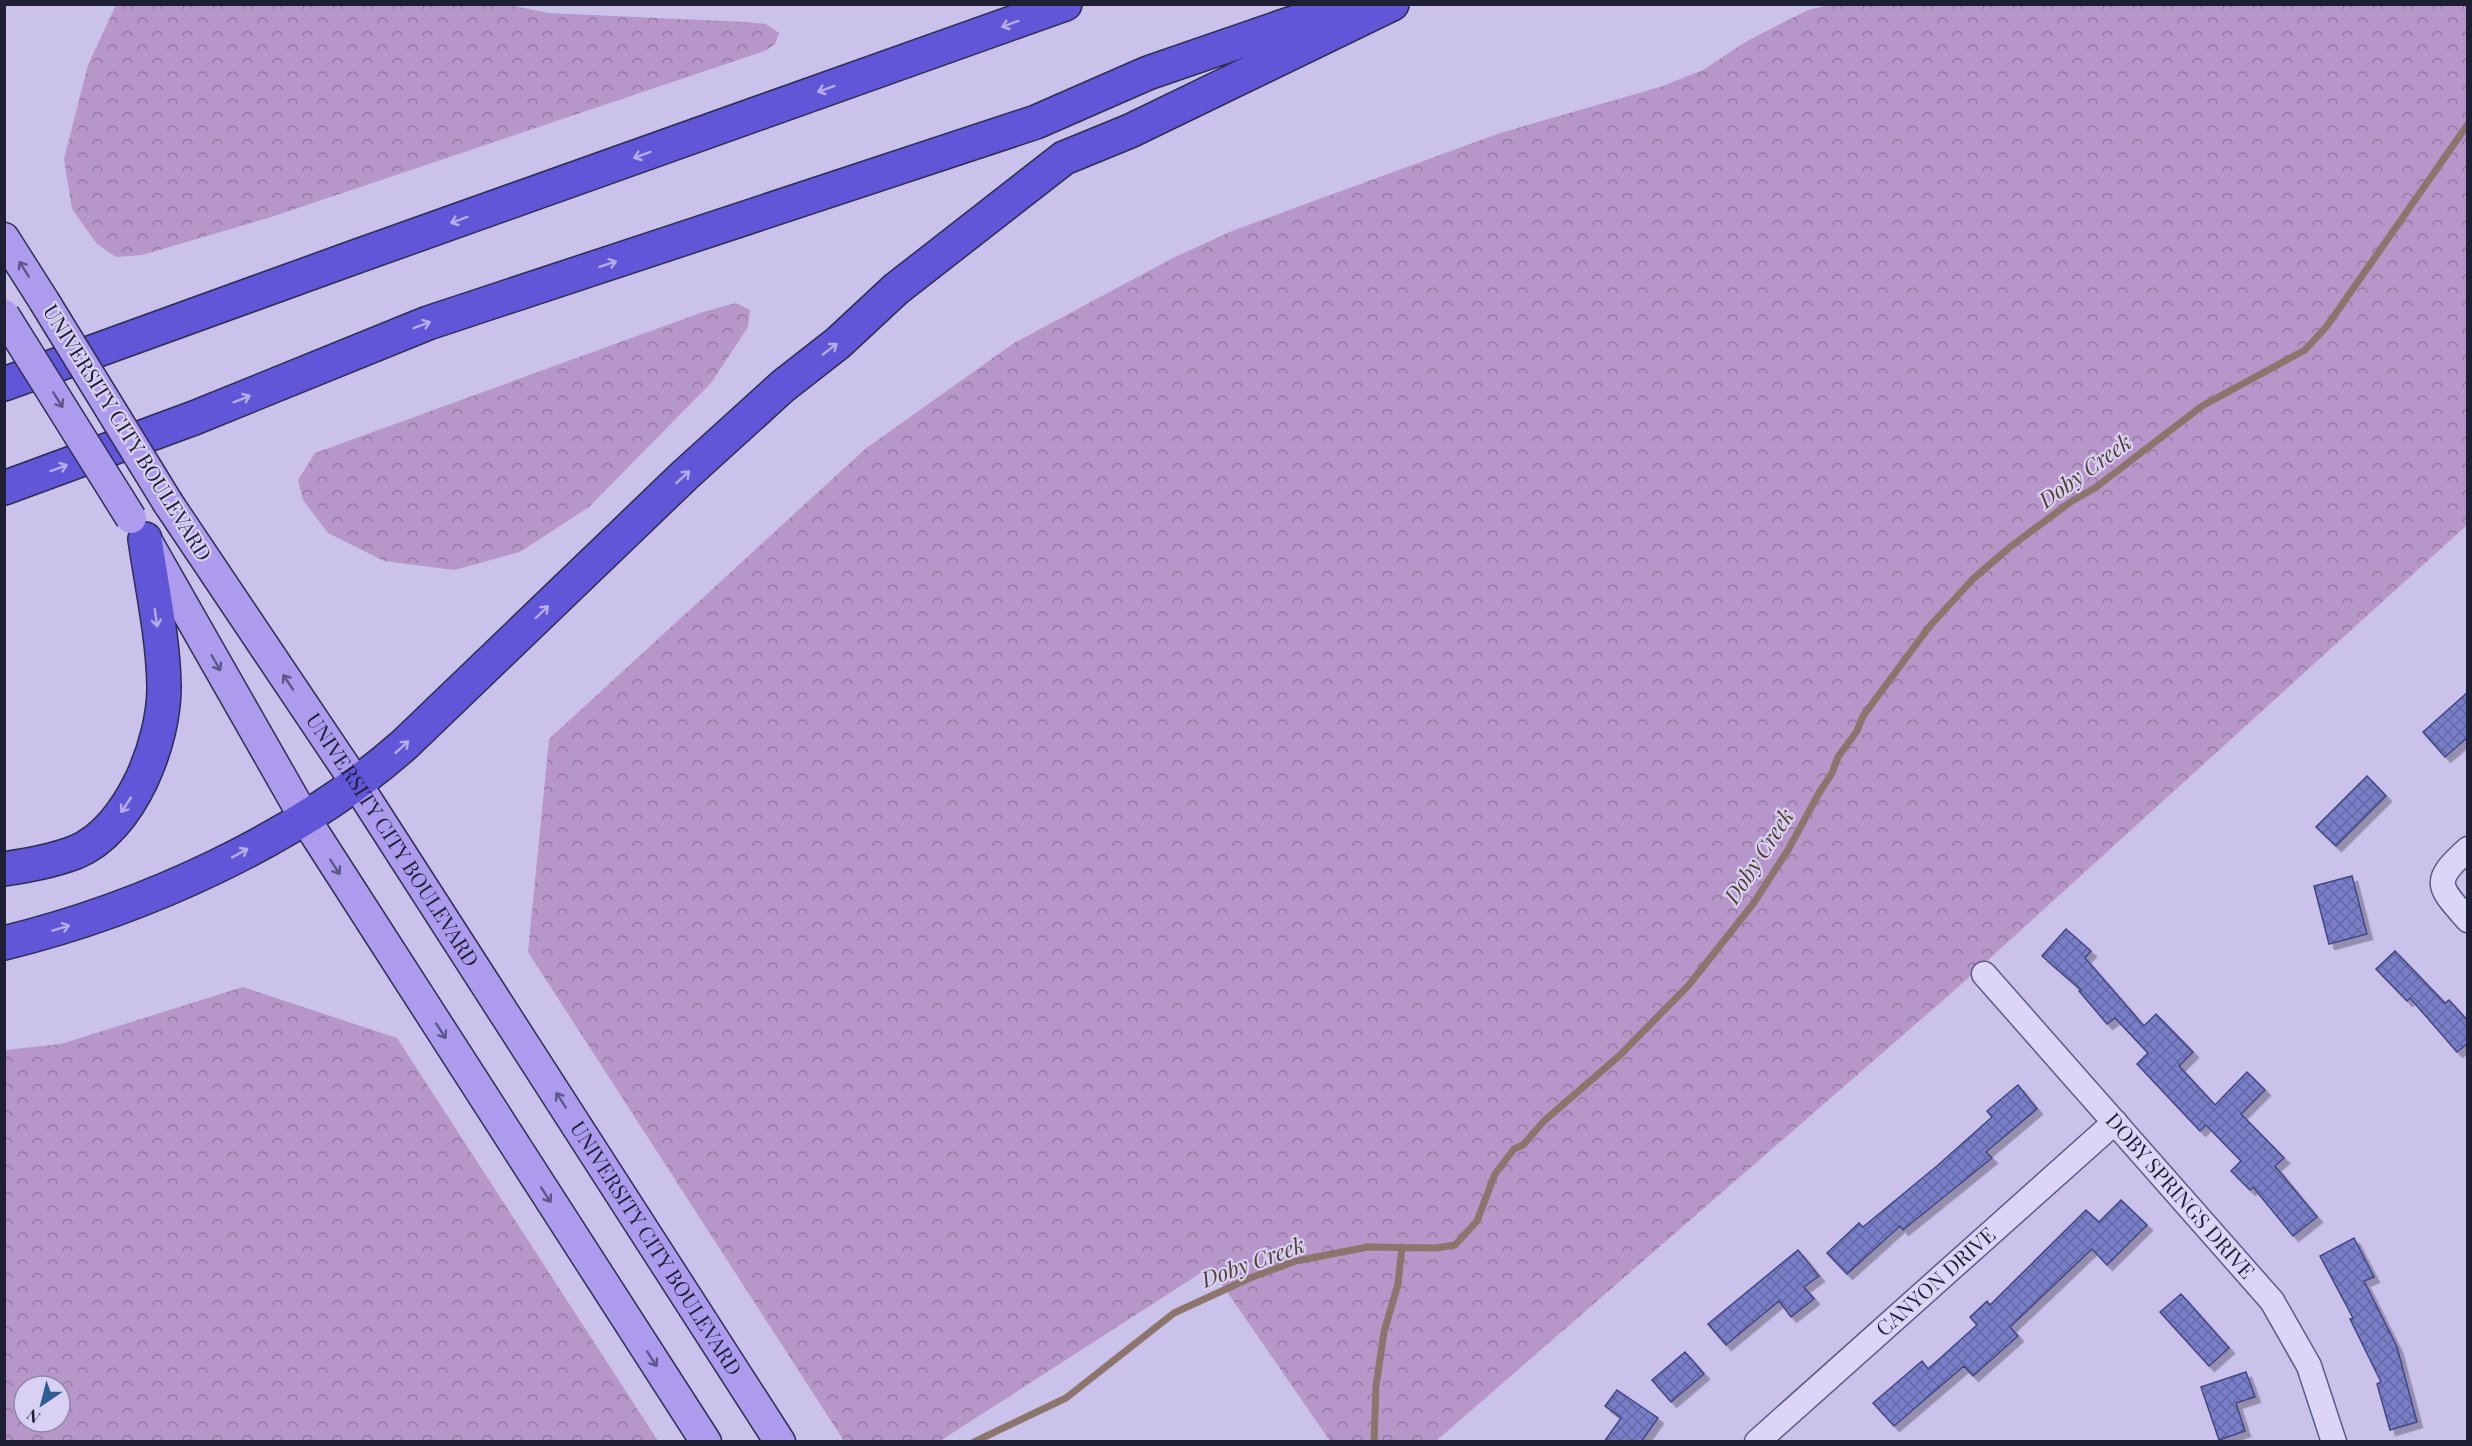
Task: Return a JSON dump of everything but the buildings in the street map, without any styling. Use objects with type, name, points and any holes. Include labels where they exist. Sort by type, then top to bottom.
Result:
[{"type":"highway","points":[[4,384],[1065,4]]},
{"type":"highway","points":[[4,488],[194,418],[428,323],[1036,122],[1148,74],[1348,4]]},
{"type":"highway","points":[[4,943],[60,929],[141,900],[229,859],[304,818],[356,783],[405,744],[685,475],[783,386],[838,343],[896,289],[1064,158],[1130,132],[1392,4]]},
{"type":"highway","points":[[4,869],[34,865],[78,851],[113,825],[141,783],[159,739],[164,686],[138,529]]},
{"type":"main road","name":"UNIVERSITY CITY BOULEVARD","points":[[4,238],[168,503],[356,783],[780,1442]]},
{"type":"main road","name":"UNIVERSITY CITY BOULEVARD","points":[[4,315],[138,529],[304,818],[706,1442]]},
{"type":"street","points":[[2468,849],[2446,868],[2442,885],[2446,896],[2468,920]]},
{"type":"street","name":"DOBY SPRINGS DRIVE","points":[[1984,974],[2271,1301],[2309,1366],[2334,1442]]},
{"type":"street","name":"CANYON DRIVE","points":[[1757,1442],[2115,1122]]},
{"type":"green space","points":[[505,4],[548,13],[766,24],[779,33],[775,44],[765,51],[268,218],[142,255],[116,257],[97,244],[72,209],[64,159],[88,65],[116,5]]},
{"type":"green space","points":[[1830,5],[2467,5],[2467,525],[1956,989],[1436,1441],[1330,1441],[1210,1267],[940,1441],[844,1441],[528,952],[549,739],[865,449],[1014,343],[1173,258],[1232,231],[1500,133],[1660,87],[1703,70],[1747,41],[1808,10]]},
{"type":"green space","points":[[736,303],[750,310],[748,327],[711,383],[589,507],[520,552],[454,570],[384,561],[328,533],[303,500],[298,480],[315,453],[703,312]]},
{"type":"green space","points":[[243,987],[397,1038],[658,1441],[5,1441],[5,1050],[61,1044]]},
{"type":"waterway","name":"Doby Creek","points":[[974,1442],[1066,1398],[1174,1313],[1250,1278],[1296,1261],[1368,1247],[1436,1248],[1455,1245],[1477,1221],[1495,1174],[1514,1149],[1523,1145],[1544,1121],[1619,1056],[1688,986],[1753,904],[1788,850],[1832,773],[1838,757],[1857,731],[1863,716],[1929,627],[1973,579],[2010,547],[2072,501],[2095,488],[2202,406],[2305,350],[2327,326],[2468,124]]},
{"type":"waterway","points":[[1374,1442],[1376,1386],[1384,1332],[1398,1284],[1402,1247]]}]
